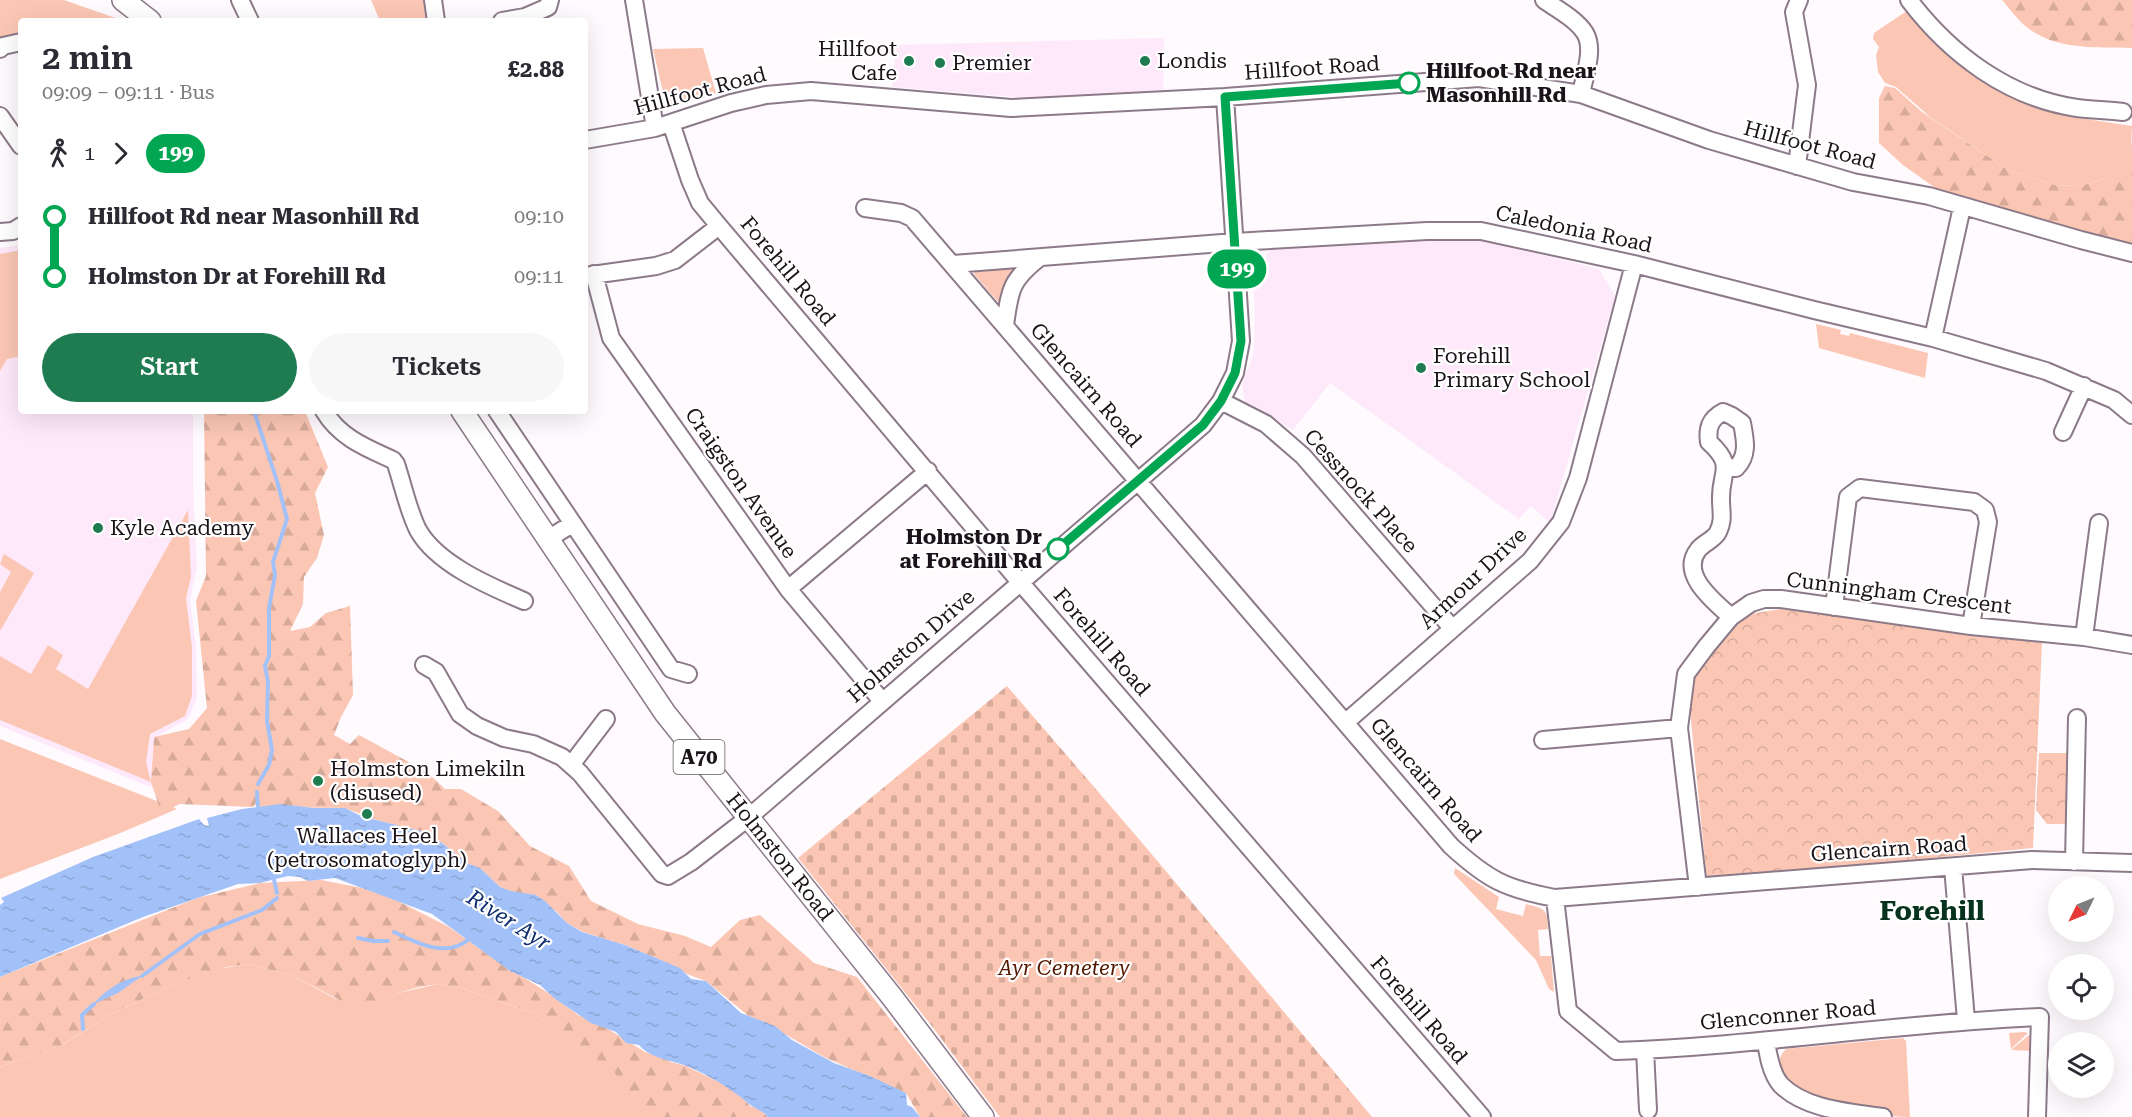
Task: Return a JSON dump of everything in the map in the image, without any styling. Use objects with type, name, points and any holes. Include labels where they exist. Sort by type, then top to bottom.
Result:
[{"type":"main road","points":[[122,1],[146,18]]},
{"type":"main road","name":"Holmston Road","points":[[464,414],[644,685],[892,997],[983,1117]]},
{"type":"street","points":[[240,0],[249,18]]},
{"type":"street","points":[[433,0],[436,18]]},
{"type":"street","points":[[517,18],[536,14],[548,7],[550,0]]},
{"type":"street","name":"Forehill Road","points":[[634,0],[663,125],[700,202],[1020,582],[1482,1117]]},
{"type":"street","points":[[1544,0],[1585,33],[1588,58],[1581,94]]},
{"type":"street","points":[[1797,166],[1808,85],[1794,12],[1799,0]]},
{"type":"street","points":[[1909,0],[1924,19],[1957,51],[1987,74],[2015,89],[2042,100],[2076,108],[2123,112]]},
{"type":"street","points":[[0,49],[3,46],[18,43]]},
{"type":"street","name":"Hillfoot Road","points":[[588,139],[663,125],[731,103],[788,92],[811,91],[1011,108],[1225,97],[1479,78],[1581,94],[1709,140],[1797,166],[1853,182],[1929,196],[2132,253]]},
{"type":"street","name":"Holmston Drive","points":[[571,765],[580,773],[655,867],[668,876],[691,862],[748,818],[1203,425],[1221,401],[1235,373],[1241,341],[1225,97]]},
{"type":"street","points":[[0,116],[18,142]]},
{"type":"street","points":[[1933,338],[1962,207]]},
{"type":"street","name":"Glencairn Road","points":[[865,208],[901,213],[912,218],[1451,846],[1496,882],[1524,892],[1555,898],[2032,860],[2132,863]]},
{"type":"street","points":[[589,275],[656,266],[675,260],[719,226]]},
{"type":"street","points":[[0,232],[13,231],[18,228]]},
{"type":"street","name":"Caledonia Road","points":[[953,264],[1235,242],[1427,231],[1481,231],[1634,264],[1933,338],[2046,371],[2114,400],[2132,415]]},
{"type":"street","name":"Glencairn Road","points":[[1005,325],[1010,293],[1017,277],[1039,258]]},
{"type":"street","name":"Armour Drive","points":[[1346,722],[1530,561],[1561,522],[1578,478],[1634,264]]},
{"type":"street","name":"Craigston Avenue","points":[[589,275],[611,338],[788,589],[882,701]]},
{"type":"street","points":[[2063,432],[2084,386]]},
{"type":"street","name":"Cessnock Place","points":[[1221,401],[1266,424],[1303,456],[1452,628]]},
{"type":"street","points":[[326,414],[338,428],[358,444],[393,460],[418,530],[431,545],[447,560],[479,582],[524,601]]},
{"type":"street","points":[[499,414],[671,669],[688,674]]},
{"type":"street","points":[[1726,467],[1721,501],[1724,511],[1718,534],[1698,550],[1692,563],[1695,578],[1709,596],[1731,617]]},
{"type":"street","points":[[788,589],[928,471]]},
{"type":"street","points":[[1834,607],[1848,497],[1860,488],[1974,502],[1984,510],[1988,522],[1971,626]]},
{"type":"street","points":[[2084,637],[2099,523]]},
{"type":"street","points":[[548,539],[572,524]]},
{"type":"street","name":"Cunningham Crescent","points":[[1698,887],[1679,728],[1686,675],[1731,617],[1751,603],[1764,599],[1971,626],[2084,637],[2132,645]]},
{"type":"street","points":[[424,665],[436,672],[460,714],[477,726],[504,738],[533,744],[571,765],[606,719]]},
{"type":"street","points":[[2073,862],[2078,718]]},
{"type":"street","points":[[1543,740],[1679,728]]},
{"type":"street","points":[[1953,867],[1966,1020]]},
{"type":"street","name":"Glenconner Road","points":[[1555,898],[1568,1011],[1616,1051],[1766,1041],[1966,1020],[2040,1017],[2037,1117]]},
{"type":"street","points":[[1766,1041],[1772,1068],[1780,1084],[1796,1096],[1843,1111],[1883,1117]]},
{"type":"street","points":[[1645,1050],[1648,1110]]},
{"type":"shaded area","points":[[1164,38],[1163,91],[1052,100],[892,87],[896,45]]},
{"type":"shaded area","name":"Forehill Primary School","points":[[1480,239],[1599,269],[1615,296],[1550,523],[1531,506],[1519,519],[1330,383],[1293,430],[1245,403],[1242,385],[1254,353],[1253,272],[1270,250]]},
{"type":"shaded area","name":"Kyle Academy","points":[[18,245],[18,414],[193,414],[193,488],[197,568],[190,600],[196,646],[197,698],[188,719],[154,738],[152,761],[158,790],[0,726],[0,248]]},
{"type":"green space","points":[[0,0],[64,0],[115,18],[18,18],[18,33],[0,39]]},
{"type":"green space","points":[[371,0],[426,0],[428,18],[379,18]]},
{"type":"green space","points":[[2002,0],[2132,0],[2132,48],[2075,46],[2048,39],[2024,25]]},
{"type":"green space","points":[[1908,10],[1928,37],[1964,69],[2006,95],[2060,115],[2132,126],[2130,164],[2101,180],[2081,186],[2055,185],[2008,170],[1930,117],[1896,87],[1885,83],[1878,72],[1876,55],[1879,47],[1873,39],[1874,33]]},
{"type":"green space","points":[[703,48],[716,93],[670,107],[665,101],[653,49]]},
{"type":"green space","points":[[1885,86],[1895,88],[1922,112],[2008,170],[2055,185],[2081,186],[2101,180],[2129,164],[2132,139],[2132,253],[1962,207],[1903,165],[1879,143],[1879,98]]},
{"type":"green space","points":[[18,251],[18,357],[7,359],[0,371],[0,254]]},
{"type":"green space","points":[[1014,264],[1017,269],[1003,300],[998,302],[974,274],[978,266]]},
{"type":"green space","points":[[1816,324],[1841,330],[1840,334],[1849,336],[1850,333],[1928,353],[1925,378],[1819,348]]},
{"type":"green space","points":[[204,414],[306,414],[328,467],[315,493],[324,535],[317,558],[304,577],[303,604],[290,631],[310,627],[326,613],[350,606],[353,695],[334,735],[350,744],[359,735],[427,772],[445,789],[461,789],[498,811],[530,846],[569,866],[591,901],[638,924],[685,936],[711,947],[740,920],[760,915],[814,963],[857,977],[967,1117],[920,1117],[906,1093],[824,1057],[766,1023],[751,1018],[706,981],[625,945],[583,932],[567,923],[556,911],[500,887],[480,868],[469,864],[429,833],[380,821],[344,808],[261,807],[256,803],[253,807],[179,804],[162,815],[151,782],[154,737],[189,729],[207,708],[196,601],[206,576]]},
{"type":"green space","points":[[188,510],[191,577],[186,598],[192,648],[192,696],[185,716],[150,734],[146,762],[151,782],[0,720],[0,656],[31,674],[48,645],[63,655],[56,669],[88,689]]},
{"type":"green space","points":[[4,554],[34,573],[0,631],[0,592],[11,572],[0,564]]},
{"type":"green space","points":[[1781,609],[2042,643],[2033,848],[1707,880],[1690,711],[1694,679],[1711,652],[1736,623],[1755,613]]},
{"type":"green space","name":"Ayr Cemetery","points":[[1007,686],[1372,1117],[1000,1117],[931,1025],[798,858]]},
{"type":"green space","points":[[0,739],[177,809],[0,879]]},
{"type":"green space","points":[[2039,753],[2072,753],[2067,824],[2047,824],[2036,810]]},
{"type":"green space","points":[[1455,868],[1499,897],[1496,909],[1523,916],[1526,904],[1544,911],[1548,929],[1538,930],[1540,956],[1551,956],[1554,992],[1549,989],[1536,960],[1454,874]]},
{"type":"green space","points":[[321,880],[362,888],[392,898],[449,927],[578,1015],[605,1027],[645,1052],[686,1066],[725,1085],[742,1096],[750,1106],[760,1109],[768,1117],[645,1117],[614,1090],[616,1074],[535,1014],[461,988],[438,984],[398,993],[369,1015],[293,976],[248,964],[227,967],[173,984],[108,1016],[60,1046],[0,1067],[0,977],[197,898],[260,883]]},
{"type":"green space","points":[[248,964],[293,976],[336,999],[387,1001],[398,993],[438,984],[461,988],[535,1014],[617,1074],[661,1117],[0,1117],[0,1067],[62,1045],[108,1016],[173,984],[213,970]]},
{"type":"green space","points":[[2009,1033],[2028,1033],[2011,1049]]},
{"type":"green space","points":[[2029,1035],[2033,1040],[2033,1051],[2011,1050]]},
{"type":"green space","points":[[1903,1038],[1906,1041],[1910,1117],[1858,1110],[1818,1098],[1801,1090],[1788,1080],[1780,1066],[1780,1058],[1786,1049]]},
{"type":"water","name":"River Ayr","points":[[280,804],[314,808],[345,808],[361,816],[429,833],[469,864],[480,868],[500,887],[536,895],[567,923],[582,932],[625,945],[680,968],[691,979],[706,981],[741,1013],[775,1026],[792,1040],[834,1063],[870,1076],[906,1093],[907,1105],[912,1107],[920,1117],[768,1117],[728,1088],[705,1075],[649,1053],[639,1045],[626,1043],[616,1032],[591,1023],[554,998],[540,985],[510,971],[432,914],[335,878],[308,881],[300,877],[288,876],[260,883],[238,884],[143,917],[0,977],[0,905],[4,902],[1,898],[93,857],[199,819],[204,825],[209,826],[207,818],[242,809]]},
{"type":"water","points":[[142,976],[118,993],[94,1004],[115,986]]},
{"type":"waterway","points":[[255,414],[287,519],[273,562],[275,575],[269,608],[269,656],[265,666],[268,682],[267,721],[272,750],[269,765],[258,784]]},
{"type":"waterway","points":[[257,792],[258,809]]},
{"type":"waterway","points":[[273,875],[277,893]]},
{"type":"waterway","points":[[142,976],[200,934],[262,910],[277,898]]},
{"type":"waterway","points":[[394,932],[431,947],[450,948],[468,940]]},
{"type":"waterway","points":[[358,938],[388,941]]},
{"type":"waterway","points":[[83,1029],[82,1015],[94,1004]]},
{"type":"bus line","name":"199","points":[[1058,549],[1203,425],[1221,401],[1235,373],[1241,341],[1225,97],[1409,83]]},
{"type":"place","name":"Hillfoot Cafe","points":[[909,61]]},
{"type":"place","name":"Londis","points":[[1145,61]]},
{"type":"place","name":"Premier","points":[[940,63]]},
{"type":"place","name":"Hillfoot Rd near Masonhill Rd","points":[[1409,83]]},
{"type":"place","name":"Forehill Primary School","points":[[1421,368]]},
{"type":"place","name":"Kyle Academy","points":[[98,528]]},
{"type":"place","name":"Holmston Dr at Forehill Rd","points":[[1058,549]]},
{"type":"place","name":"Holmston Limekiln (disused)","points":[[318,781]]},
{"type":"place","name":"Wallaces Heel (petrosomatoglyph)","points":[[367,814]]},
{"type":"district","name":"Forehill","points":[[1932,911]]}]
